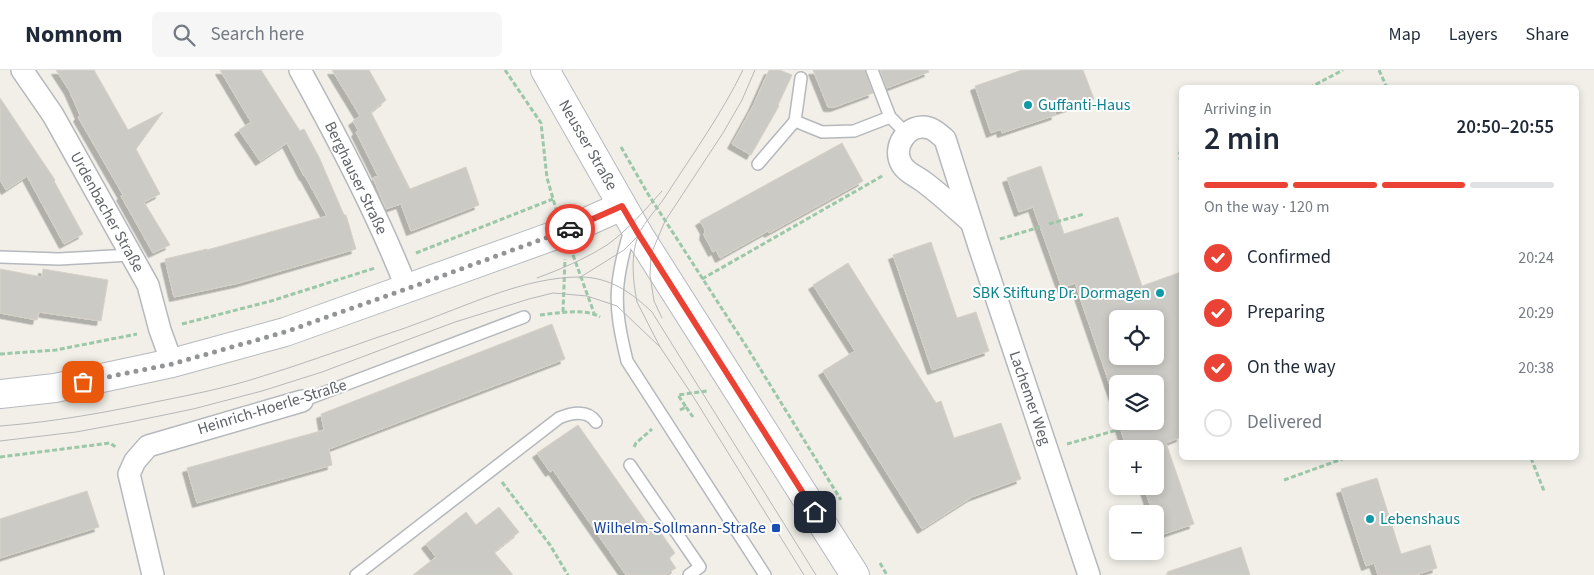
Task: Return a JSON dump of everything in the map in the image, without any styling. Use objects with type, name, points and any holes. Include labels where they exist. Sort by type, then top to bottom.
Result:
[{"type":"street","name":"Urdenbacher Straße","points":[[22,70],[53,115],[148,285],[160,330],[172,364]]},
{"type":"street","name":"Berghauser Straße","points":[[300,70],[340,141],[396,261],[407,289]]},
{"type":"street","name":"Neusser Straße","points":[[544,70],[627,214],[855,575]]},
{"type":"street","name":"Lachemer Weg","points":[[907,134],[918,127],[930,128],[945,139],[1089,575]]},
{"type":"street","points":[[907,134],[899,144],[898,154],[902,165],[971,222]]},
{"type":"street","points":[[0,394],[55,388],[172,364],[285,332],[564,232],[627,214]]},
{"type":"street","name":"Heinrich-Hoerle-Straße","points":[[135,461],[148,446],[302,401]]},
{"type":"street","points":[[135,461],[129,474],[153,575]]},
{"type":"lane","points":[[872,70],[890,117],[907,134]]},
{"type":"lane","points":[[758,164],[795,121],[800,78]]},
{"type":"lane","points":[[795,121],[822,132],[854,131],[890,117]]},
{"type":"lane","points":[[627,214],[618,285],[620,330],[627,361],[766,575]]},
{"type":"lane","points":[[0,257],[59,259],[131,255]]},
{"type":"lane","name":"Heinrich-Hoerle-Straße","points":[[302,401],[524,317]]},
{"type":"lane","points":[[356,575],[559,418],[570,414],[588,414],[596,422]]},
{"type":"lane","points":[[630,465],[700,567],[689,575]]},
{"type":"path","points":[[0,354],[56,350],[160,330],[271,300],[396,261],[553,199],[548,178],[541,123],[505,70]]},
{"type":"path","points":[[1315,85],[1343,70]]},
{"type":"path","points":[[1380,70],[1385,85]]},
{"type":"path","points":[[620,146],[648,194],[748,349],[846,508]]},
{"type":"path","points":[[702,279],[902,165]]},
{"type":"path","points":[[1050,224],[1084,214]]},
{"type":"path","points":[[979,246],[1040,227]]},
{"type":"path","points":[[524,317],[563,312],[594,313]]},
{"type":"path","points":[[686,407],[693,417]]},
{"type":"path","points":[[630,465],[628,459],[636,443],[665,419]]},
{"type":"path","points":[[1048,450],[1118,430]]},
{"type":"path","points":[[0,457],[110,443],[135,461]]},
{"type":"path","points":[[1284,480],[1339,460]]},
{"type":"path","points":[[1532,460],[1544,491]]},
{"type":"path","points":[[493,470],[550,545],[568,575]]},
{"type":"path","points":[[877,558],[887,575]]},
{"type":"building","points":[[56,70],[94,70],[128,130],[163,112],[136,149],[160,194],[144,202],[170,245],[153,253],[121,196],[123,195],[78,117],[80,115],[69,90]]},
{"type":"building","points":[[220,70],[261,70],[300,131],[304,129],[319,157],[344,215],[346,215],[356,249],[239,283],[174,297],[165,259],[207,250],[327,216],[287,143],[260,161],[239,130],[251,122]]},
{"type":"building","points":[[332,70],[369,70],[386,100],[371,112],[410,189],[466,167],[479,205],[411,231],[401,204],[386,209],[373,178],[378,176],[356,132],[358,130],[353,121],[360,116]]},
{"type":"building","points":[[769,70],[780,70],[792,75],[779,106],[751,155],[732,144],[753,106]]},
{"type":"building","points":[[813,70],[865,70],[873,93],[835,107],[828,107]]},
{"type":"building","points":[[880,70],[928,70],[929,72],[887,88]]},
{"type":"building","name":"Guffanti-Haus","points":[[1022,70],[1083,70],[1094,99],[1055,112],[1056,115],[1002,133],[1001,129],[991,133],[975,86]]},
{"type":"building","points":[[0,98],[55,180],[83,234],[64,244],[27,176],[6,190],[0,180]]},
{"type":"building","points":[[842,143],[863,181],[720,258],[716,250],[713,252],[704,235],[705,230],[700,221]]},
{"type":"building","name":"SBK Stiftung Dr. Dormagen","points":[[1041,166],[1064,234],[1118,217],[1142,286],[1179,273],[1179,438],[1166,443],[1194,524],[1164,534],[1164,505],[1150,505],[1147,495],[1164,495],[1164,440],[1124,440],[1121,430],[1164,430],[1164,375],[1109,375],[1109,382],[1075,283],[1062,288],[1033,207],[1019,212],[1007,178]]},
{"type":"building","points":[[931,242],[957,318],[976,312],[989,351],[932,370],[893,255]]},
{"type":"building","points":[[848,263],[936,403],[941,401],[954,438],[1001,423],[1021,479],[972,497],[922,529],[823,371],[855,351],[813,285]]},
{"type":"building","points":[[0,269],[42,277],[43,269],[108,280],[101,321],[39,312],[37,320],[0,313]]},
{"type":"building","points":[[552,324],[565,359],[329,449],[332,465],[197,503],[187,468],[324,430],[321,414]]},
{"type":"building","points":[[578,425],[654,533],[659,530],[675,553],[669,558],[676,568],[665,575],[626,575],[553,470],[550,472],[537,453]]},
{"type":"building","name":"Lebenshaus","points":[[1377,478],[1401,554],[1430,545],[1437,568],[1416,575],[1378,575],[1374,563],[1366,566],[1341,489]]},
{"type":"building","points":[[87,491],[99,527],[0,558],[0,519]]},
{"type":"building","points":[[499,507],[519,532],[494,552],[513,575],[413,575],[436,557],[426,544],[466,512],[476,525]]},
{"type":"building","points":[[1241,547],[1250,575],[1168,575],[1167,572]]},
{"type":"tram line","points":[[743,70],[706,135],[639,234],[633,259],[634,285],[637,302],[660,347],[691,393],[804,575]]},
{"type":"tram line","points":[[662,318],[654,301],[650,275],[651,254],[665,221],[723,133],[742,100],[755,70]]},
{"type":"tram line","points":[[537,278],[590,255],[607,245],[629,226],[662,191]]},
{"type":"tram line","points":[[579,278],[624,250],[638,236]]},
{"type":"tram line","points":[[0,426],[101,413],[225,387],[308,361],[520,286],[560,278],[591,278],[620,287],[652,312],[816,575]]},
{"type":"tram line","points":[[0,441],[76,432],[130,422],[193,409],[262,391],[322,372],[455,322],[553,293],[587,296],[617,306],[660,347]]},
{"type":"way so far","points":[[83,382],[172,364],[285,332],[570,229]]},
{"type":"place","name":"Guffanti-Haus","points":[[1028,105]]},
{"type":"place","name":"SBK Stiftung Dr. Dormagen","points":[[1160,293]]},
{"type":"place","name":"Lebenshaus","points":[[1370,519]]},
{"type":"place","name":"Wilhelm-Sollmann-Straße","points":[[776,528]]},
{"type":"route","points":[[570,229],[622,206],[815,512]]}]
